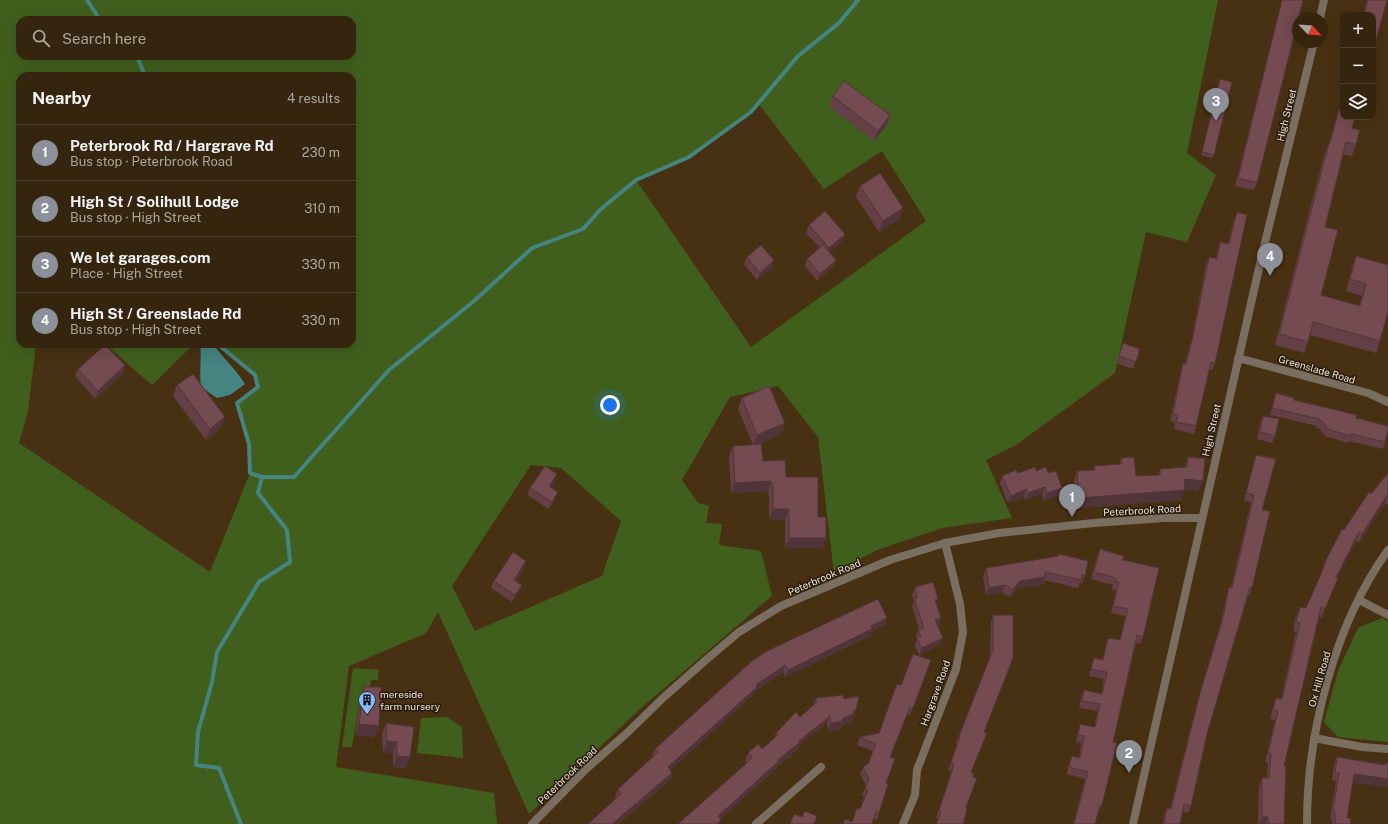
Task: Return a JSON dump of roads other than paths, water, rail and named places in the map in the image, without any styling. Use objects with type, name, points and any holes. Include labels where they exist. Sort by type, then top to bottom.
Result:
[{"type":"street","points":[[1321,12],[1324,0]]},
{"type":"street","name":"High Street","points":[[1133,824],[1238,358],[1313,48]]},
{"type":"street","name":"Greenslade Road","points":[[1238,358],[1368,393],[1388,402]]},
{"type":"street","name":"Peterbrook Road","points":[[532,824],[586,769],[627,733],[664,696],[739,632],[781,606],[890,560],[945,543],[999,533],[1094,523],[1164,518],[1202,518]]},
{"type":"street","name":"Hargrave Road","points":[[903,824],[915,795],[917,770],[956,669],[963,632],[960,604],[945,543]]},
{"type":"street","name":"Ox Hill Road","points":[[1307,824],[1308,776],[1314,738],[1332,665],[1344,632],[1359,600],[1388,550]]},
{"type":"street","points":[[1359,600],[1388,614]]},
{"type":"street","points":[[1314,738],[1362,747],[1388,749]]},
{"type":"street","points":[[756,824],[821,767]]},
{"type":"water","points":[[200,348],[216,348],[238,373],[245,384],[230,395],[217,398],[201,387]]},
{"type":"waterway","points":[[87,0],[97,16]]},
{"type":"waterway","points":[[222,348],[255,375],[258,387],[237,403],[249,444],[250,473],[262,477],[294,477],[389,370],[474,301],[532,248],[583,229],[601,209],[636,180],[689,157],[751,112],[798,56],[839,23],[858,0]]},
{"type":"waterway","points":[[139,60],[143,72]]},
{"type":"waterway","points":[[241,824],[219,768],[196,765],[198,732],[212,682],[217,652],[259,582],[290,562],[287,530],[258,493],[262,477]]},
{"type":"place","name":"We let garages.com","points":[[1216,121]]},
{"type":"place","name":"High St / Greenslade Rd","points":[[1270,276]]},
{"type":"place","name":"Peterbrook Rd / Hargrave Rd","points":[[1072,517]]},
{"type":"place","name":"mereside farm nursery","points":[[367,715]]},
{"type":"place","name":"High St / Solihull Lodge","points":[[1129,773]]}]
